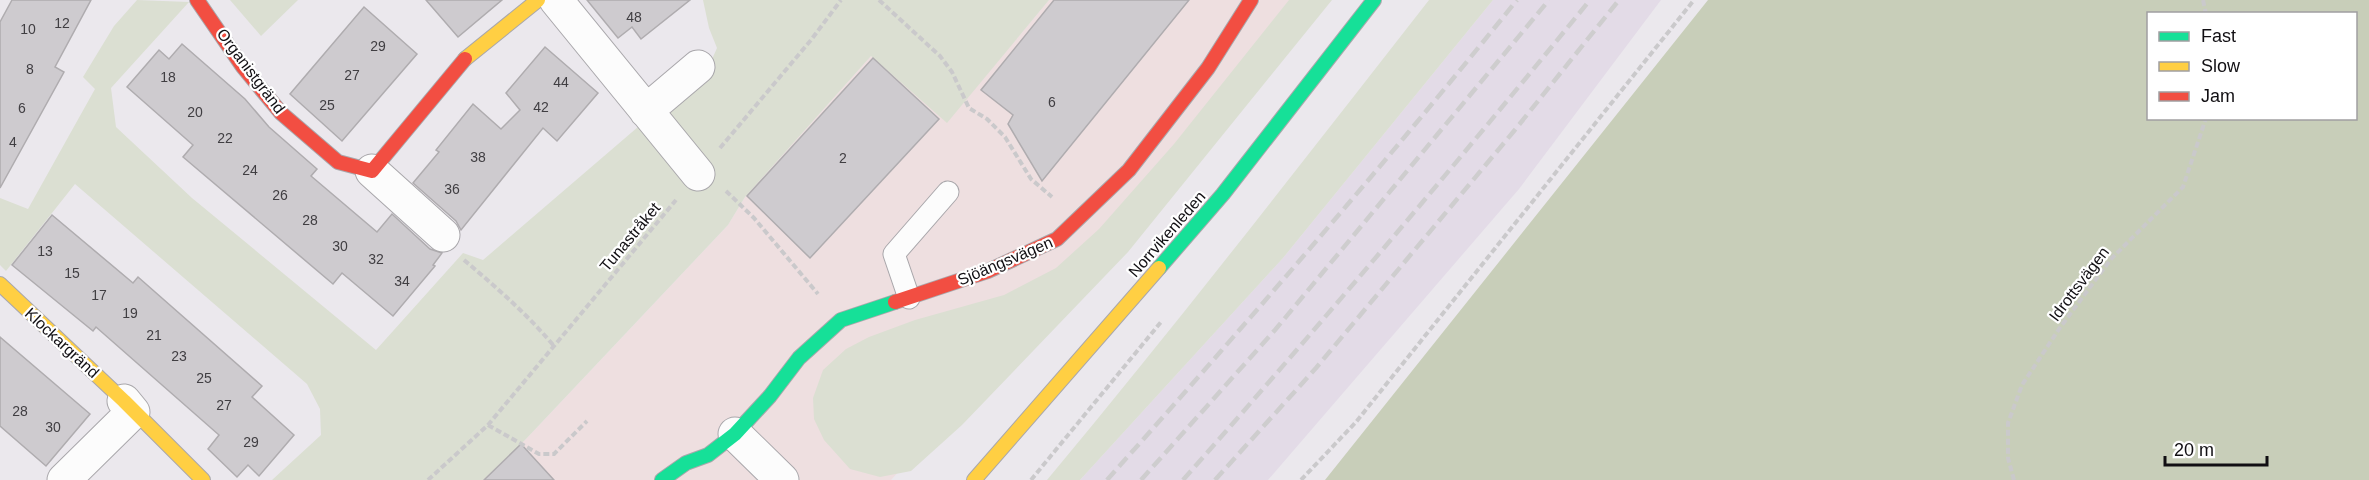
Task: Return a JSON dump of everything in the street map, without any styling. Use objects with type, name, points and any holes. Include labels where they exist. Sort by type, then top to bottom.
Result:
[{"type":"street","name":"Organistgränd","points":[[197,0],[243,67],[281,113],[338,162],[372,171],[443,235]]},
{"type":"street","points":[[372,171],[470,53],[538,0]]},
{"type":"street","points":[[556,0],[698,174]]},
{"type":"street","name":"Sjöängsvägen","points":[[662,480],[686,462],[708,455],[735,434],[770,396],[798,358],[841,320],[987,271],[1057,239],[1129,170],[1208,68],[1251,0]]},
{"type":"street","name":"Norrvikenleden","points":[[974,480],[1223,194],[1374,0]]},
{"type":"street","points":[[646,111],[698,67]]},
{"type":"street","name":"Klockargränd","points":[[0,284],[203,480]]},
{"type":"street","points":[[64,480],[133,412],[124,402]]},
{"type":"street","points":[[735,434],[782,480]]},
{"type":"lane","points":[[909,298],[894,254],[948,192]]},
{"type":"path","name":"Tunastråket","points":[[428,480],[488,425],[811,40],[841,0]]},
{"type":"path","points":[[879,0],[940,56],[952,72],[969,108],[987,119],[1005,136],[1031,179],[1053,198],[1082,216]]},
{"type":"path","points":[[1301,480],[1356,422],[1694,0]]},
{"type":"path","name":"Idrottsvägen","points":[[2014,480],[2008,458],[2008,423],[2022,385],[2059,329],[2111,259],[2183,187],[2205,120]]},
{"type":"path","points":[[698,174],[720,184],[778,245],[841,320]]},
{"type":"path","points":[[443,235],[458,255],[504,294],[554,346]]},
{"type":"path","points":[[488,425],[539,454],[555,454],[587,421]]},
{"type":"shaded area","points":[[137,0],[189,2],[111,88],[116,127],[192,198],[376,350],[463,253],[483,260],[709,66],[717,48],[709,28],[703,0],[1049,0],[947,123],[871,56],[745,197],[728,225],[526,439],[483,480],[272,480],[321,435],[320,409],[307,384],[75,184],[6,271],[0,265],[0,198],[28,209],[95,89],[83,77],[114,26]]},
{"type":"shaded area","points":[[230,0],[298,0],[261,36]]},
{"type":"shaded area","points":[[1049,0],[1299,0],[1093,260],[891,480],[477,480],[526,439],[728,225],[745,197],[871,56],[947,122]]},
{"type":"shaded area","points":[[1289,0],[1332,0],[1128,252],[962,425],[911,471],[880,477],[850,469],[824,440],[814,419],[813,398],[823,370],[846,349],[869,337],[915,320],[1004,295],[1056,268],[1099,229],[1174,144]]},
{"type":"shaded area","points":[[1429,0],[1493,0],[1283,258],[1080,480],[1047,480],[1192,302]]},
{"type":"shaded area","points":[[1493,0],[1661,0],[1519,189],[1268,480],[1080,480],[1283,258]]},
{"type":"green space","points":[[1708,0],[2369,0],[2369,480],[1325,480]]},
{"type":"building","points":[[12,0],[91,0],[55,67],[64,72],[0,188],[0,22]]},
{"type":"building","points":[[426,0],[502,0],[458,37]]},
{"type":"building","points":[[587,0],[690,0],[641,39],[632,27],[618,38]]},
{"type":"building","points":[[1054,0],[1189,0],[1042,181],[1008,124],[1013,115],[981,90]]},
{"type":"building","points":[[364,7],[417,54],[342,141],[290,94]]},
{"type":"building","points":[[182,44],[245,99],[269,127],[317,169],[311,176],[377,232],[392,214],[430,249],[442,253],[433,265],[435,266],[393,316],[342,273],[333,284],[183,157],[193,145],[127,87],[159,50],[169,59]]},
{"type":"building","points":[[545,47],[598,93],[557,141],[543,128],[461,230],[456,221],[413,183],[439,152],[436,150],[473,104],[501,129],[520,110],[506,93]]},
{"type":"building","points":[[873,58],[939,119],[810,258],[747,196]]},
{"type":"building","points":[[52,215],[133,283],[138,277],[262,386],[252,397],[294,435],[259,476],[248,465],[237,477],[208,449],[219,435],[96,327],[93,331],[12,265]]},
{"type":"building","points":[[0,337],[90,414],[46,466],[0,426]]},
{"type":"building","points":[[521,444],[554,480],[484,480]]},
{"type":"railway","points":[[1107,480],[1315,243],[1517,0]]},
{"type":"railway","points":[[1141,480],[1275,330],[1549,0]]},
{"type":"railway","points":[[1183,480],[1389,242],[1590,0]]},
{"type":"railway","points":[[1215,480],[1316,368],[1514,131],[1619,0]]},
{"type":"traffic: fast","points":[[1159,268],[1223,194],[1374,0]]},
{"type":"traffic: fast","points":[[662,480],[686,463],[708,455],[735,434],[770,396],[799,358],[841,320],[895,302]]},
{"type":"traffic: slow","points":[[465,59],[538,0]]},
{"type":"traffic: slow","points":[[974,480],[1159,268]]},
{"type":"traffic: slow","points":[[0,284],[124,401],[203,480]]},
{"type":"traffic: jam","points":[[197,0],[243,67],[281,113],[338,162],[372,171],[465,59]]},
{"type":"traffic: jam","points":[[895,302],[988,271],[1057,239],[1129,170],[1208,68],[1251,0]]}]
